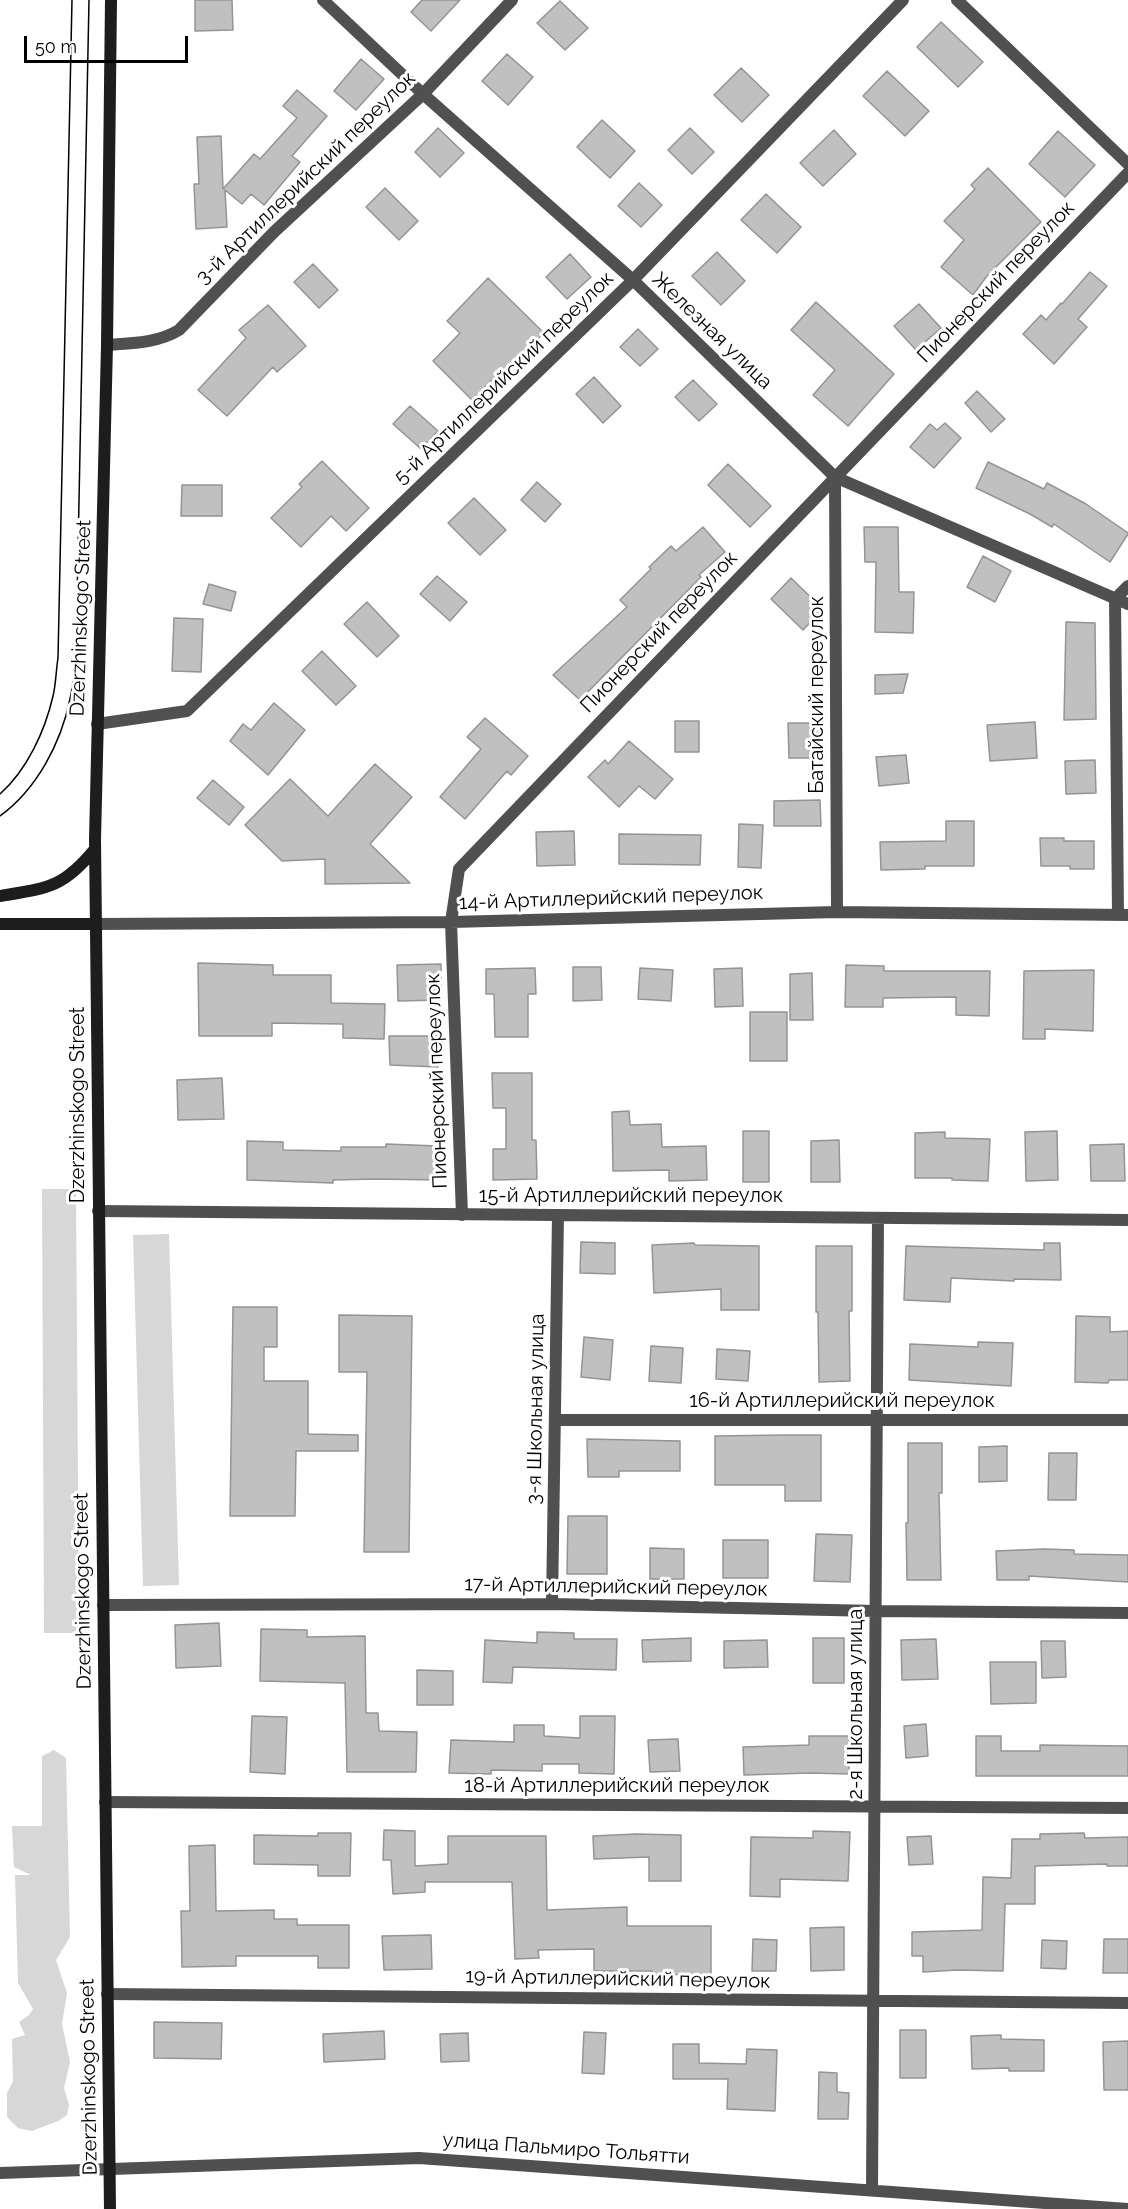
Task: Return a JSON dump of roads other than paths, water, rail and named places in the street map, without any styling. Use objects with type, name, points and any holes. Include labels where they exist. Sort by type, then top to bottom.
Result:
[{"type":"main road","name":"Dzerzhinskogo Street","points":[[110,2209],[95,849],[107,345],[111,0]]},
{"type":"main road","points":[[0,896],[55,885],[78,870],[95,849]]},
{"type":"main road","points":[[0,924],[96,924]]},
{"type":"street","name":"Железная улица","points":[[323,0],[423,94],[633,280],[835,477],[1128,604]]},
{"type":"street","name":"3-й Артиллерийский переулок","points":[[107,345],[154,340],[168,337],[179,330],[274,232],[423,94],[512,0]]},
{"type":"street","name":"5-й Артиллерийский переулок","points":[[97,724],[187,711],[633,280],[903,0]]},
{"type":"street","points":[[957,0],[1128,165]]},
{"type":"street","name":"Пионерский переулок","points":[[462,1215],[451,922],[459,869],[1128,173]]},
{"type":"street","name":"Батайский переулок","points":[[835,477],[837,912]]},
{"type":"street","points":[[1123,915],[1115,599],[1128,586]]},
{"type":"street","name":"14-й Артиллерийский переулок","points":[[96,924],[451,922],[837,912],[1123,915]]},
{"type":"street","name":"15-й Артиллерийский переулок","points":[[98,1211],[1128,1220]]},
{"type":"street","name":"3-я Школьная улица","points":[[552,1604],[558,1215]]},
{"type":"street","name":"2-я Школьная улица","points":[[873,2190],[878,1218]]},
{"type":"street","name":"16-й Артиллерийский переулок","points":[[556,1420],[1128,1420]]},
{"type":"street","name":"17-й Артиллерийский переулок","points":[[102,1605],[552,1604],[876,1611],[1128,1613]]},
{"type":"street","name":"18-й Артиллерийский переулок","points":[[105,1802],[1128,1808]]},
{"type":"street","name":"19-й Артиллерийский переулок","points":[[107,1994],[1128,2003]]},
{"type":"street","name":"улица Пальмиро Тольятти","points":[[0,2173],[418,2158],[1128,2209]]},
{"type":"tram line","points":[[0,794],[27,762],[40,736],[53,696],[58,658],[72,0]]},
{"type":"tram line","points":[[0,816],[25,793],[46,764],[66,716],[74,675],[89,0]]}]
